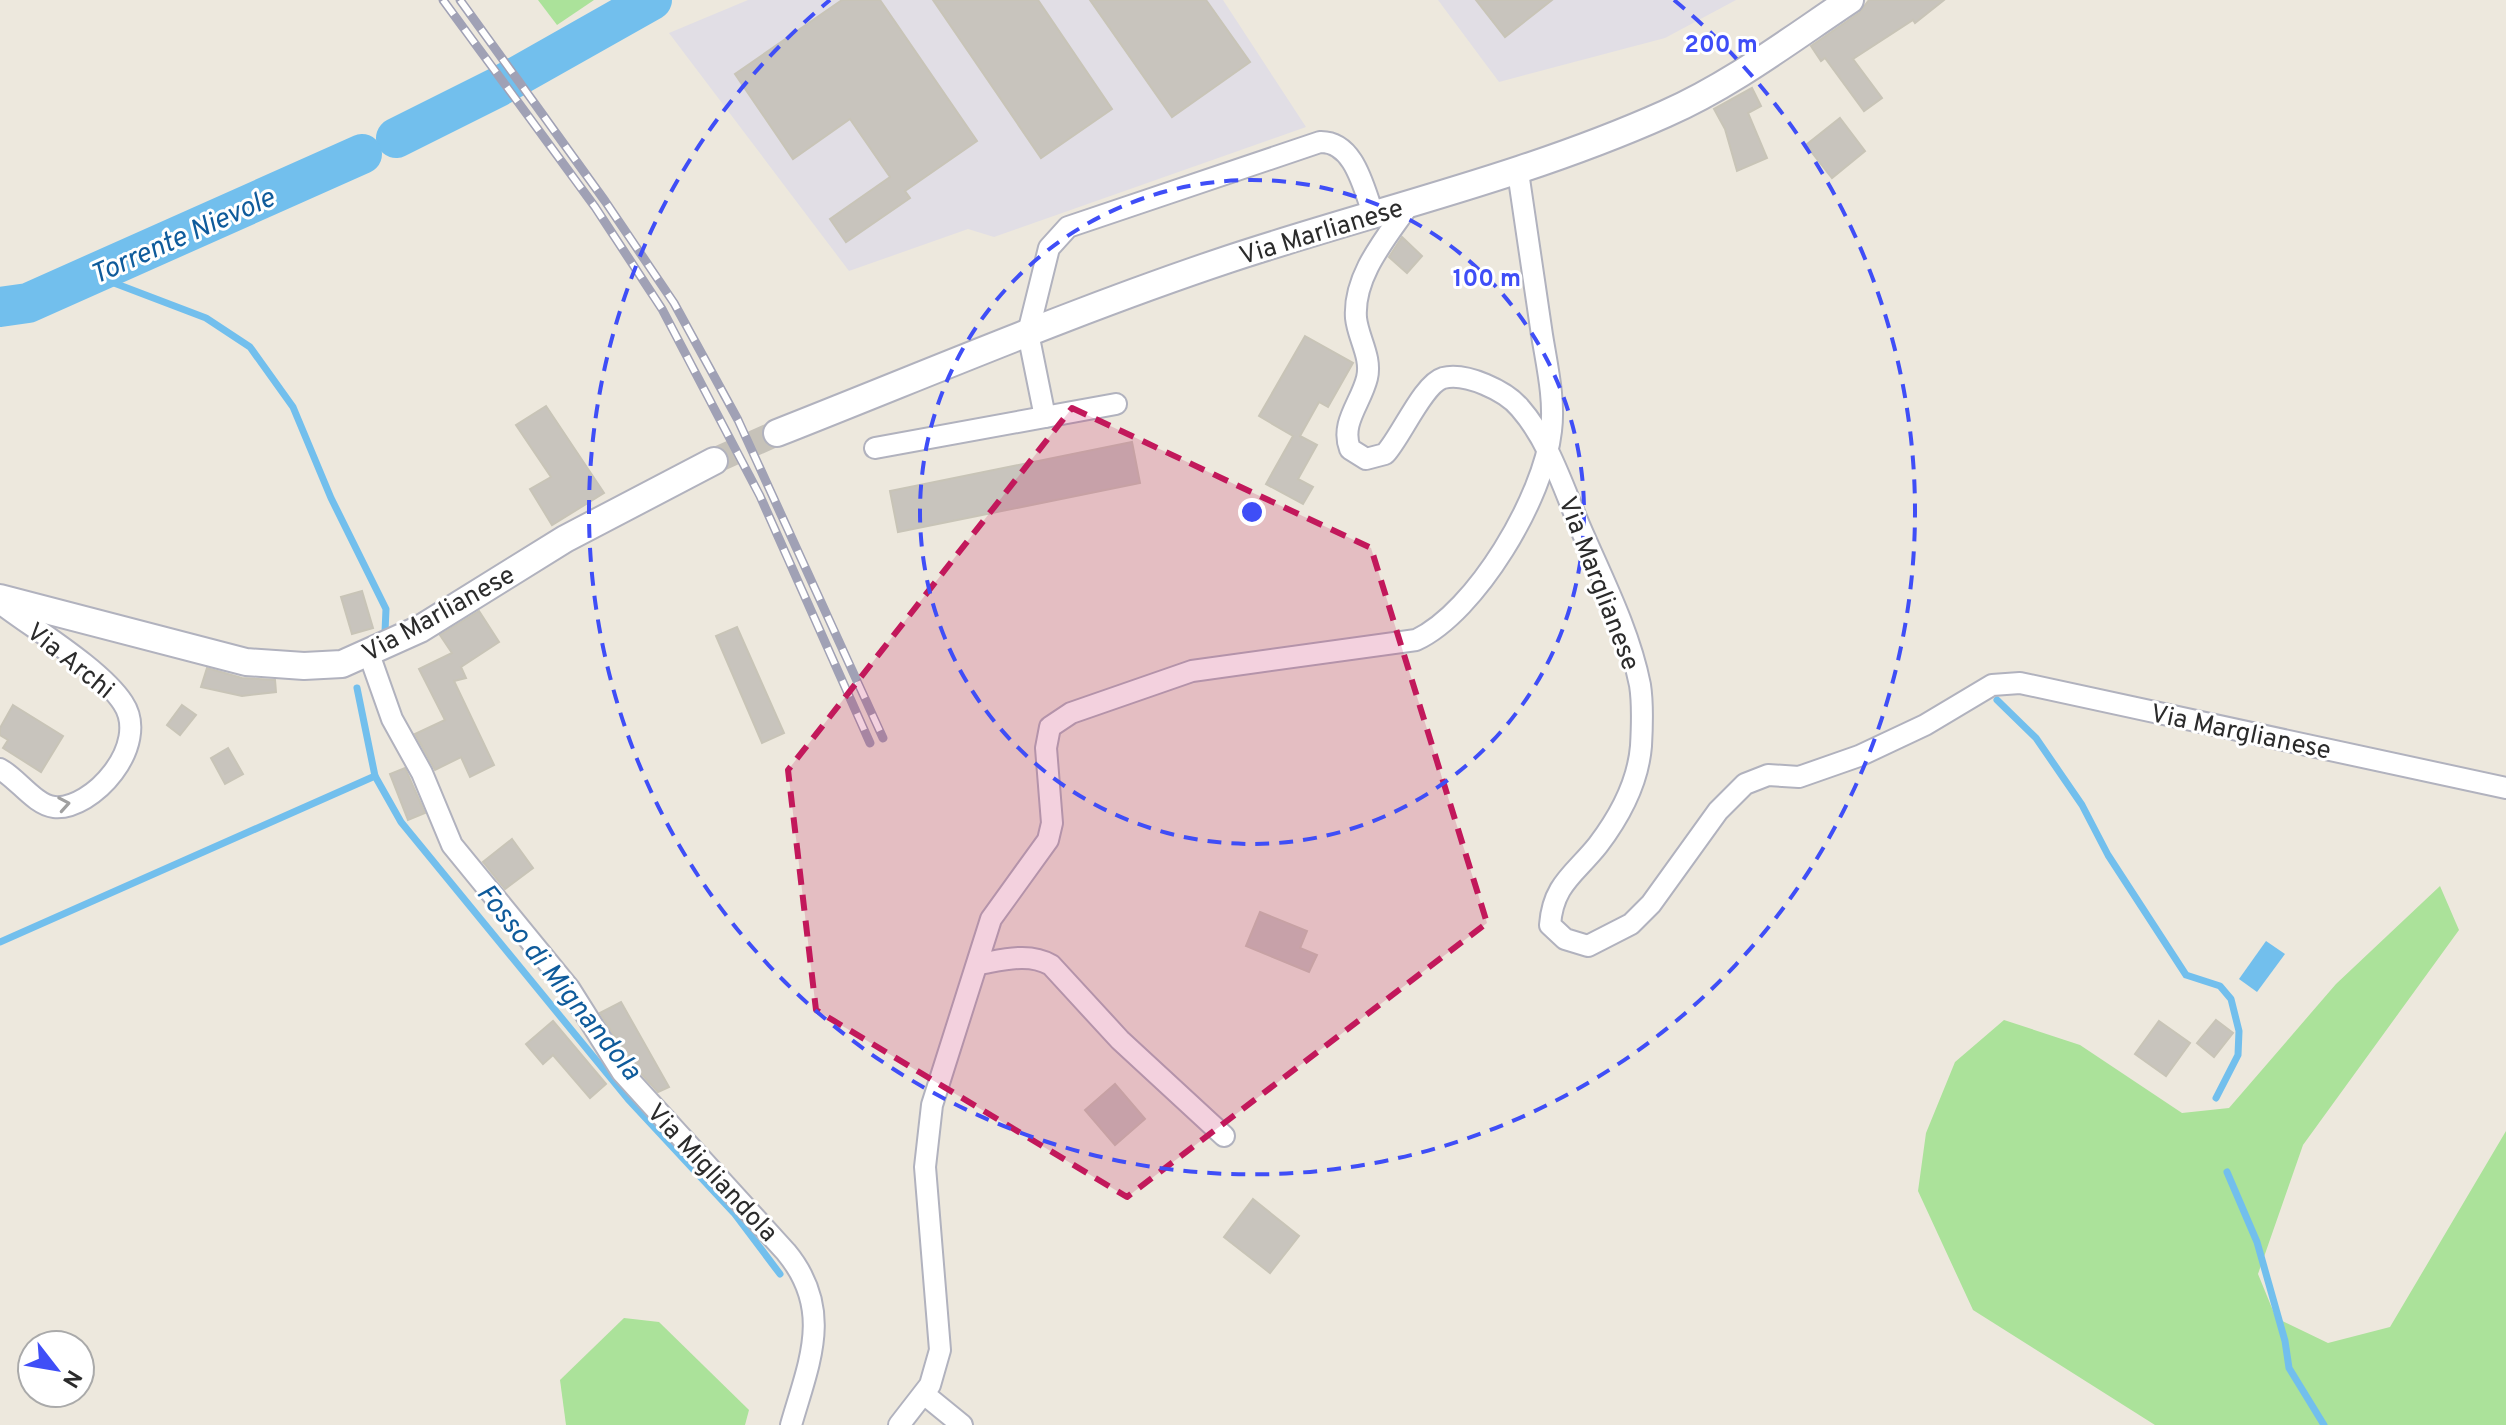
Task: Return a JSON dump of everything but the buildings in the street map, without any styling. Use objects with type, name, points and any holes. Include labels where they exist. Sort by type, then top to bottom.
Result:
[{"type":"street","name":"Via Marlianese","points":[[777,433],[1028,333],[1228,260],[1518,172],[1665,114],[1714,90],[1844,2]]},
{"type":"street","points":[[1045,417],[1028,333],[1049,248],[1061,232],[1075,223],[1327,142],[1351,160],[1374,216]]},
{"type":"street","points":[[899,1425],[924,1394],[940,1350],[925,1140],[946,1058],[979,964],[991,919],[1048,840],[1052,823],[1046,748],[1050,727],[1071,713],[1192,671],[1394,646],[1439,629],[1475,591],[1496,562],[1526,505],[1547,450],[1552,409],[1518,172]]},
{"type":"street","name":"Via Marglianese","points":[[1408,206],[1376,253],[1360,286],[1356,319],[1369,363],[1368,378],[1346,432],[1350,449],[1366,459],[1385,454],[1434,383],[1449,377],[1492,389],[1512,399],[1530,420],[1547,450],[1607,589],[1640,687],[1641,746],[1635,777],[1622,809],[1606,834],[1566,879],[1551,903],[1550,925],[1565,939],[1588,946],[1631,924],[1651,904],[1718,811],[1755,778],[1799,777],[1859,756],[1925,725],[1999,683],[2020,683],[2506,788]]},
{"type":"street","points":[[875,448],[1116,404]]},
{"type":"street","name":"Via Marlianese","points":[[0,601],[246,662],[304,666],[342,664],[420,629],[565,539],[714,461]]},
{"type":"street","name":"Via Archi","points":[[0,601],[109,686],[125,705],[132,722],[132,739],[124,760],[106,779],[76,803],[58,808],[39,801],[15,777],[0,769]]},
{"type":"street","name":"Via Migliandola","points":[[369,654],[392,719],[422,773],[452,845],[569,988],[622,1072],[786,1252],[805,1280],[811,1298],[814,1346],[808,1378],[791,1425]]},
{"type":"street","points":[[979,964],[1021,957],[1042,960],[1051,965],[1120,1040],[1224,1136]]},
{"type":"street","points":[[924,1394],[962,1425]]},
{"type":"highlighted area","points":[[1072,408],[1371,548],[1487,923],[1127,1197],[816,1010],[788,770]]},
{"type":"shaded area","points":[[748,0],[1223,0],[1306,127],[994,237],[968,229],[849,271],[669,33]]},
{"type":"shaded area","points":[[1438,0],[1736,0],[1665,38],[1499,82]]},
{"type":"green space","points":[[538,0],[594,0],[557,25]]},
{"type":"green space","points":[[2440,886],[2459,930],[2303,1145],[2258,1274],[2276,1318],[2328,1343],[2390,1327],[2506,1131],[2506,1425],[2155,1425],[1973,1310],[1918,1191],[1926,1133],[1955,1062],[2004,1020],[2080,1045],[2182,1113],[2229,1108],[2336,984]]},
{"type":"green space","points":[[624,1318],[659,1322],[749,1410],[745,1425],[566,1425],[560,1380]]},
{"type":"water","points":[[2266,941],[2285,954],[2257,992],[2239,979]]},
{"type":"waterway","name":"Torrente Nievole","points":[[396,138],[498,87],[652,0]]},
{"type":"waterway","name":"Torrente Nievole","points":[[0,307],[28,303],[362,154]]},
{"type":"waterway","name":"Fosso di Mignandola","points":[[93,275],[206,318],[250,347],[293,407],[331,498],[386,609],[385,632]]},
{"type":"waterway","name":"Fosso di Mignandola","points":[[357,688],[375,776],[401,822],[628,1099],[734,1213],[780,1274]]},
{"type":"waterway","points":[[1997,700],[2036,738],[2082,805],[2108,855],[2186,975],[2220,986],[2231,999],[2239,1031],[2238,1055],[2216,1098]]},
{"type":"waterway","points":[[0,942],[375,776]]},
{"type":"waterway","points":[[2227,1172],[2257,1242],[2285,1341],[2289,1368],[2324,1425]]},
{"type":"tunnel","points":[[714,461],[777,433]]},
{"type":"railway","points":[[443,0],[595,207],[662,309],[760,496],[870,743]]},
{"type":"railway","points":[[460,0],[605,201],[674,303],[738,420],[883,738]]}]
